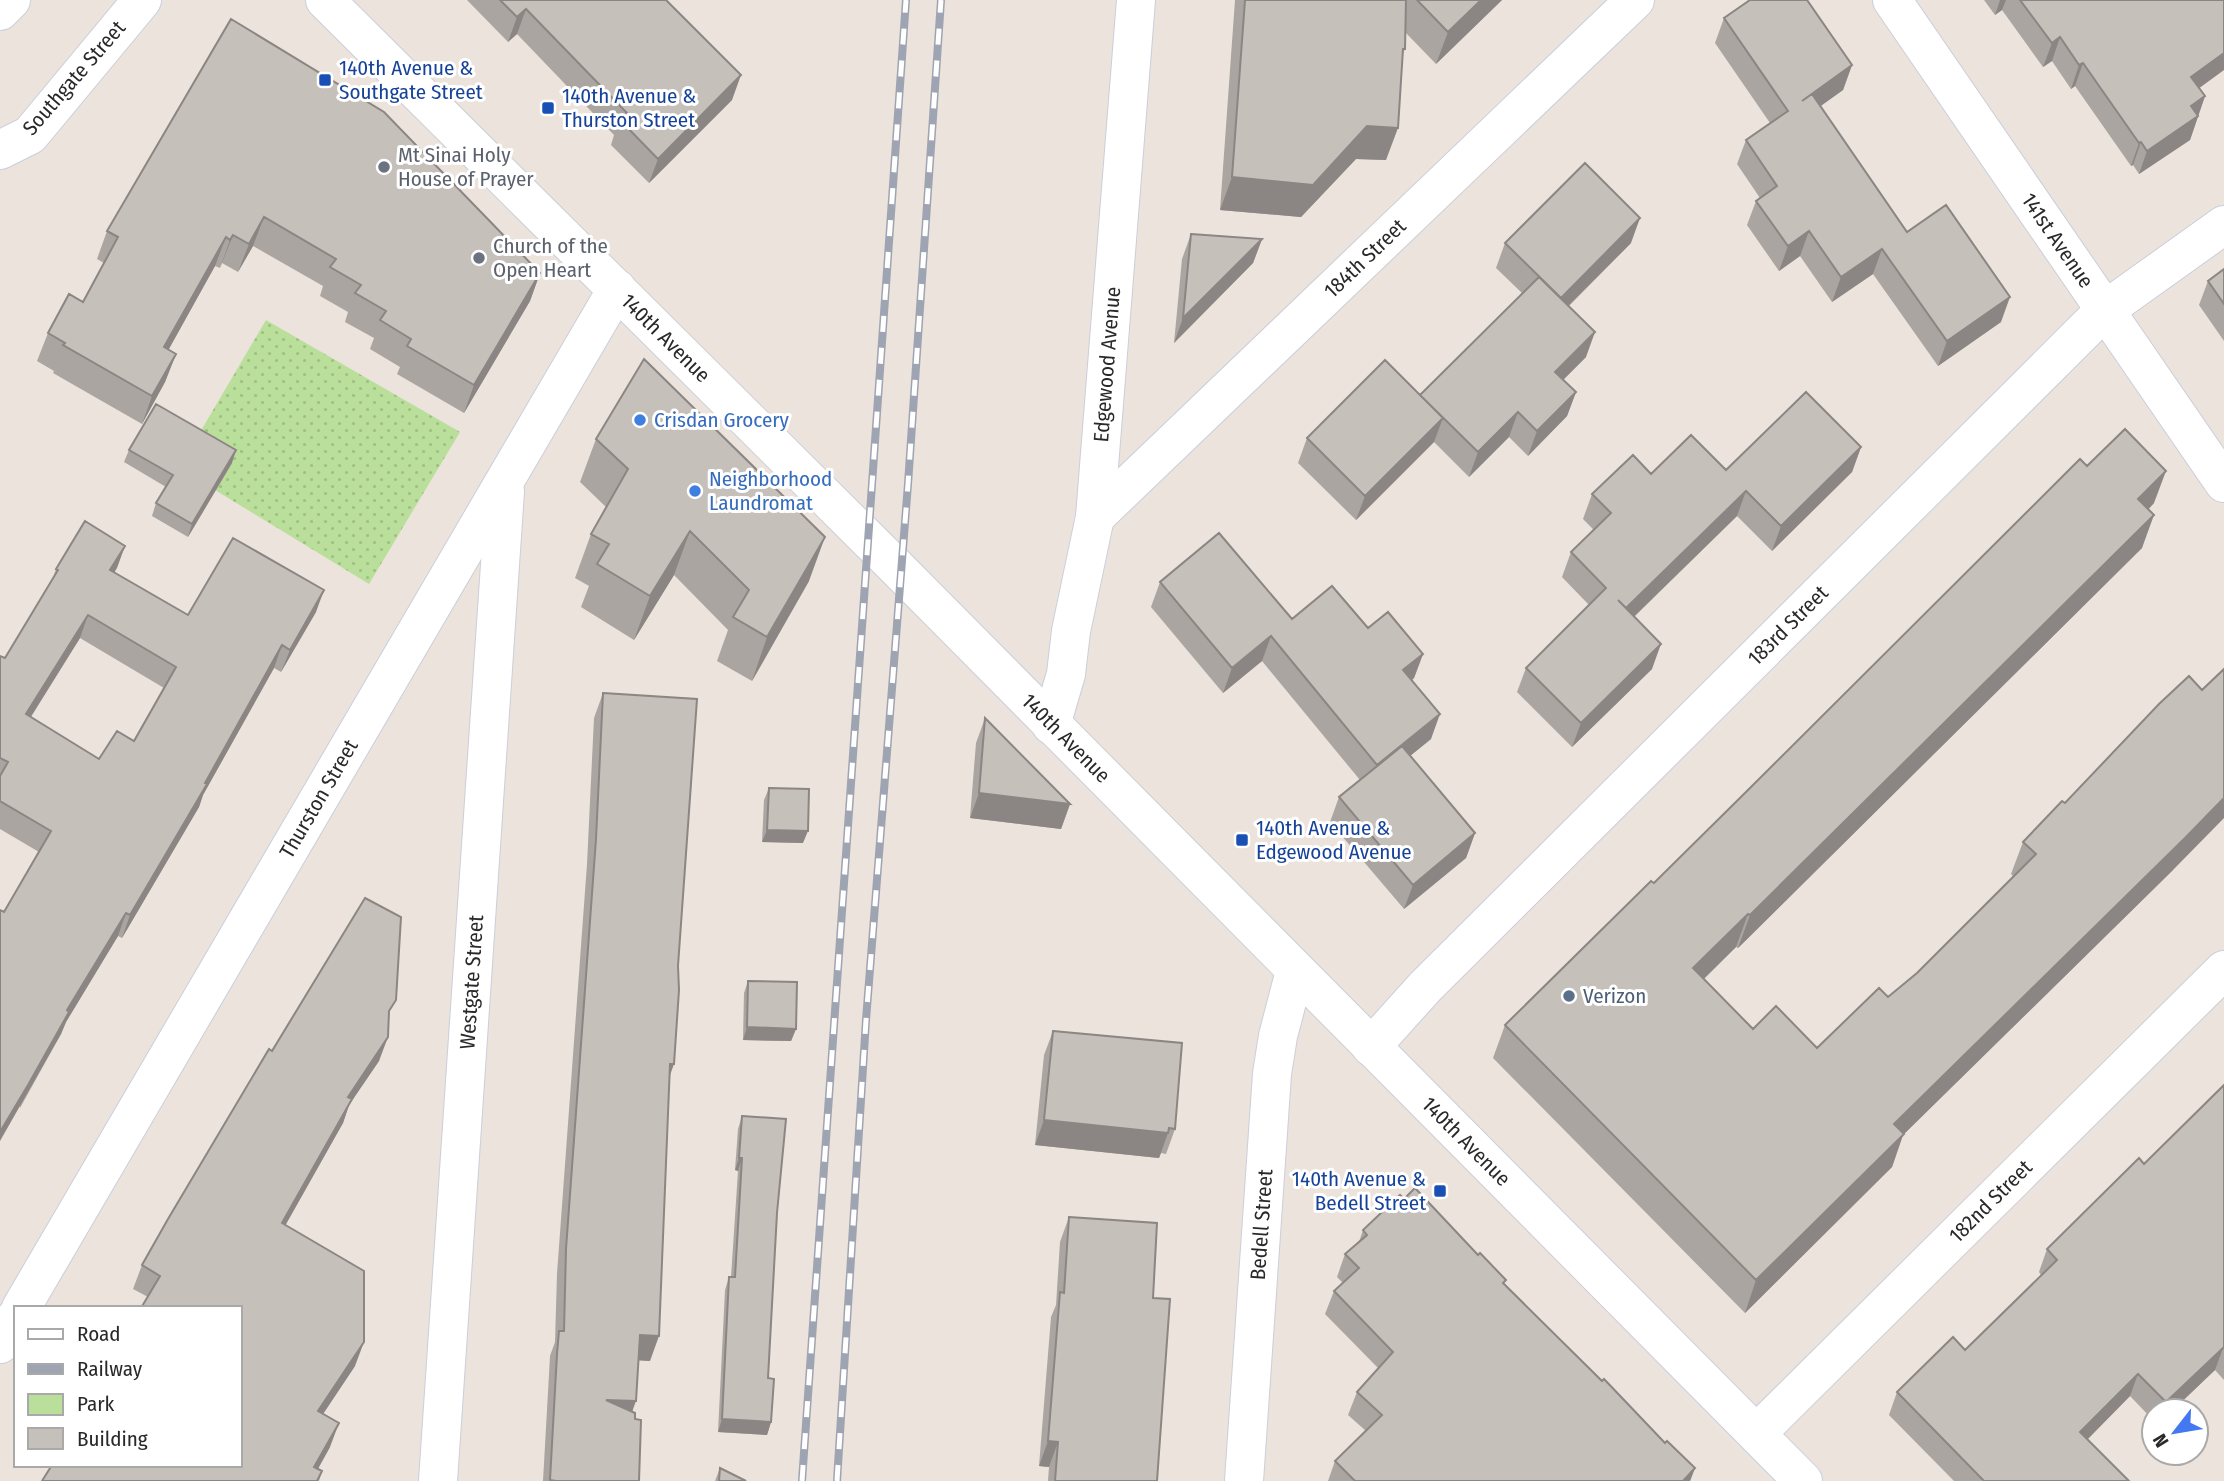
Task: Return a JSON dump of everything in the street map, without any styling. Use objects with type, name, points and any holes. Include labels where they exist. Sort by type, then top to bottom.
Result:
[{"type":"street","points":[[0,11],[11,0]]},
{"type":"street","name":"Southgate Street","points":[[0,150],[30,135],[142,0]]},
{"type":"street","name":"140th Avenue","points":[[326,0],[1803,1481]]},
{"type":"street","name":"Edgewood Avenue","points":[[1051,725],[1066,674],[1071,631],[1095,517],[1136,0]]},
{"type":"street","name":"184th Street","points":[[1095,517],[1635,0]]},
{"type":"street","name":"141st Avenue","points":[[1892,0],[2224,483]]},
{"type":"street","name":"183rd Street","points":[[1371,1047],[1425,987],[2105,310],[2224,225]]},
{"type":"street","name":"Thurston Street","points":[[22,1306],[617,289]]},
{"type":"street","name":"Westgate Street","points":[[438,1481],[506,482]]},
{"type":"street","name":"Bedell Street","points":[[1244,1481],[1272,1073],[1278,1036],[1295,971]]},
{"type":"street","name":"182nd Street","points":[[1756,1433],[2224,971]]},
{"type":"street","points":[[0,1344],[14,1320]]},
{"type":"green space","points":[[266,320],[460,432],[369,584],[179,468]]},
{"type":"building","points":[[500,0],[666,0],[741,75],[658,159],[620,120],[627,113],[526,9],[517,17]]},
{"type":"building","points":[[1245,0],[1406,0],[1398,128],[1367,126],[1313,185],[1232,177]]},
{"type":"building","points":[[1417,0],[1481,0],[1448,32]]},
{"type":"building","points":[[1750,0],[1807,0],[1852,65],[1802,101],[1812,94],[1907,232],[1946,205],[2010,297],[1947,341],[1882,249],[1841,277],[1809,231],[1788,246],[1756,201],[1777,186],[1746,140],[1788,111],[1724,18]]},
{"type":"building","points":[[2020,0],[2224,0],[2224,53],[2191,77],[2205,96],[2191,106],[2198,116],[2147,151],[2083,63],[2079,65],[2060,37],[2052,43]]},
{"type":"building","points":[[231,19],[384,112],[540,273],[474,385],[407,346],[411,339],[380,320],[386,311],[355,293],[361,285],[330,267],[336,259],[264,217],[249,244],[233,235],[230,240],[226,237],[164,347],[176,354],[152,396],[63,345],[65,343],[48,333],[69,294],[83,302],[118,237],[107,231]]},
{"type":"building","points":[[1585,163],[1640,218],[1561,298],[1505,243]]},
{"type":"building","points":[[1191,234],[1262,239],[1183,318]]},
{"type":"building","points":[[2224,269],[2224,304],[2208,281]]},
{"type":"building","points":[[1539,277],[1595,332],[1555,372],[1576,392],[1537,431],[1518,412],[1478,452],[1420,395]]},
{"type":"building","points":[[644,359],[825,537],[767,637],[733,617],[749,590],[690,531],[650,596],[597,564],[609,544],[591,534],[628,469],[596,439]]},
{"type":"building","points":[[1385,360],[1443,418],[1365,496],[1307,438]]},
{"type":"building","points":[[1806,392],[1861,447],[1781,526],[1746,491],[1626,608],[1618,600],[1661,644],[1581,723],[1526,668],[1606,588],[1571,552],[1611,513],[1592,494],[1633,455],[1651,474],[1691,435],[1726,470]]},
{"type":"building","points":[[156,404],[236,450],[192,524],[156,503],[173,475],[129,450]]},
{"type":"building","points":[[2125,429],[2166,471],[2138,499],[2154,515],[1750,915],[1693,968],[1753,1029],[1776,1006],[1817,1048],[1879,988],[1888,997],[1917,973],[2036,854],[2023,842],[2062,801],[2065,803],[2189,676],[2202,690],[2224,669],[2224,798],[1894,1124],[1904,1134],[1756,1280],[1505,1025],[1651,881],[1654,883],[2080,459],[2087,466]]},
{"type":"building","points":[[85,521],[125,546],[110,570],[188,615],[233,538],[324,590],[290,650],[282,645],[205,783],[207,784],[130,915],[126,913],[67,1010],[69,1012],[0,1132],[0,910],[4,912],[51,831],[0,801],[0,776],[8,762],[0,758],[0,656],[5,658],[58,570],[56,569]],"holes":[[[88,615],[176,667],[134,741],[117,731],[99,759],[26,714]]]},
{"type":"building","points":[[1219,533],[1292,619],[1332,586],[1368,628],[1388,612],[1423,654],[1403,670],[1440,714],[1377,765],[1271,636],[1232,668],[1160,582]]},
{"type":"building","points":[[603,693],[697,699],[678,966],[674,1064],[670,1064],[659,1336],[640,1335],[636,1401],[606,1400],[635,1413],[635,1419],[641,1420],[639,1481],[556,1481],[550,1480],[557,1354],[559,1331],[564,1331],[566,1249],[596,839]]},
{"type":"building","points":[[985,718],[1070,804],[979,793]]},
{"type":"building","points":[[1402,746],[1475,833],[1413,885],[1339,797]]},
{"type":"building","points":[[769,788],[809,789],[808,831],[767,830]]},
{"type":"building","points":[[365,898],[401,917],[396,1000],[389,1011],[388,1037],[348,1097],[352,1099],[282,1223],[364,1271],[364,1342],[318,1411],[339,1423],[314,1467],[322,1471],[317,1481],[42,1481],[51,1467],[242,1467],[242,1306],[142,1306],[160,1276],[142,1265],[269,1049],[272,1051]]},
{"type":"building","points":[[748,981],[797,982],[796,1029],[747,1027]]},
{"type":"building","points":[[1053,1031],[1182,1043],[1175,1129],[1169,1128],[1168,1133],[1044,1120]]},
{"type":"building","points":[[2224,1085],[2224,1348],[2171,1397],[2161,1397],[2138,1374],[2080,1432],[2129,1481],[1984,1481],[1897,1392],[1953,1337],[1965,1350],[2057,1260],[2047,1249],[2139,1158],[2144,1164]]},
{"type":"building","points":[[742,1116],[786,1119],[777,1213],[768,1378],[774,1379],[771,1422],[722,1419],[729,1277],[735,1277]]},
{"type":"building","points":[[1415,1188],[1478,1255],[1480,1253],[1506,1280],[1503,1283],[1602,1381],[1604,1379],[1665,1443],[1667,1441],[1695,1468],[1683,1481],[1355,1481],[1335,1461],[1382,1415],[1357,1392],[1393,1352],[1334,1291],[1359,1268],[1345,1254],[1367,1235],[1363,1230],[1400,1195],[1404,1199]]},
{"type":"building","points":[[1069,1217],[1157,1223],[1153,1298],[1170,1299],[1157,1481],[1055,1481],[1058,1442],[1048,1441],[1060,1292],[1064,1293]]},
{"type":"building","points":[[720,1468],[746,1481],[719,1481]]},
{"type":"railway","points":[[802,1481],[906,0]]},
{"type":"railway","points":[[837,1481],[866,1020],[908,484],[941,0]]},
{"type":"place","name":"140th Avenue & Southgate Street","points":[[325,80]]},
{"type":"place","name":"140th Avenue & Thurston Street","points":[[548,108]]},
{"type":"place","name":"Mt Sinai Holy House of Prayer","points":[[384,167]]},
{"type":"place","name":"Church of the Open Heart","points":[[479,258]]},
{"type":"place","name":"Crisdan Grocery","points":[[640,420]]},
{"type":"place","name":"Neighborhood Laundromat","points":[[695,491]]},
{"type":"place","name":"140th Avenue & Edgewood Avenue","points":[[1242,840]]},
{"type":"place","name":"Verizon","points":[[1569,996]]},
{"type":"place","name":"140th Avenue & Bedell Street","points":[[1440,1191]]}]
